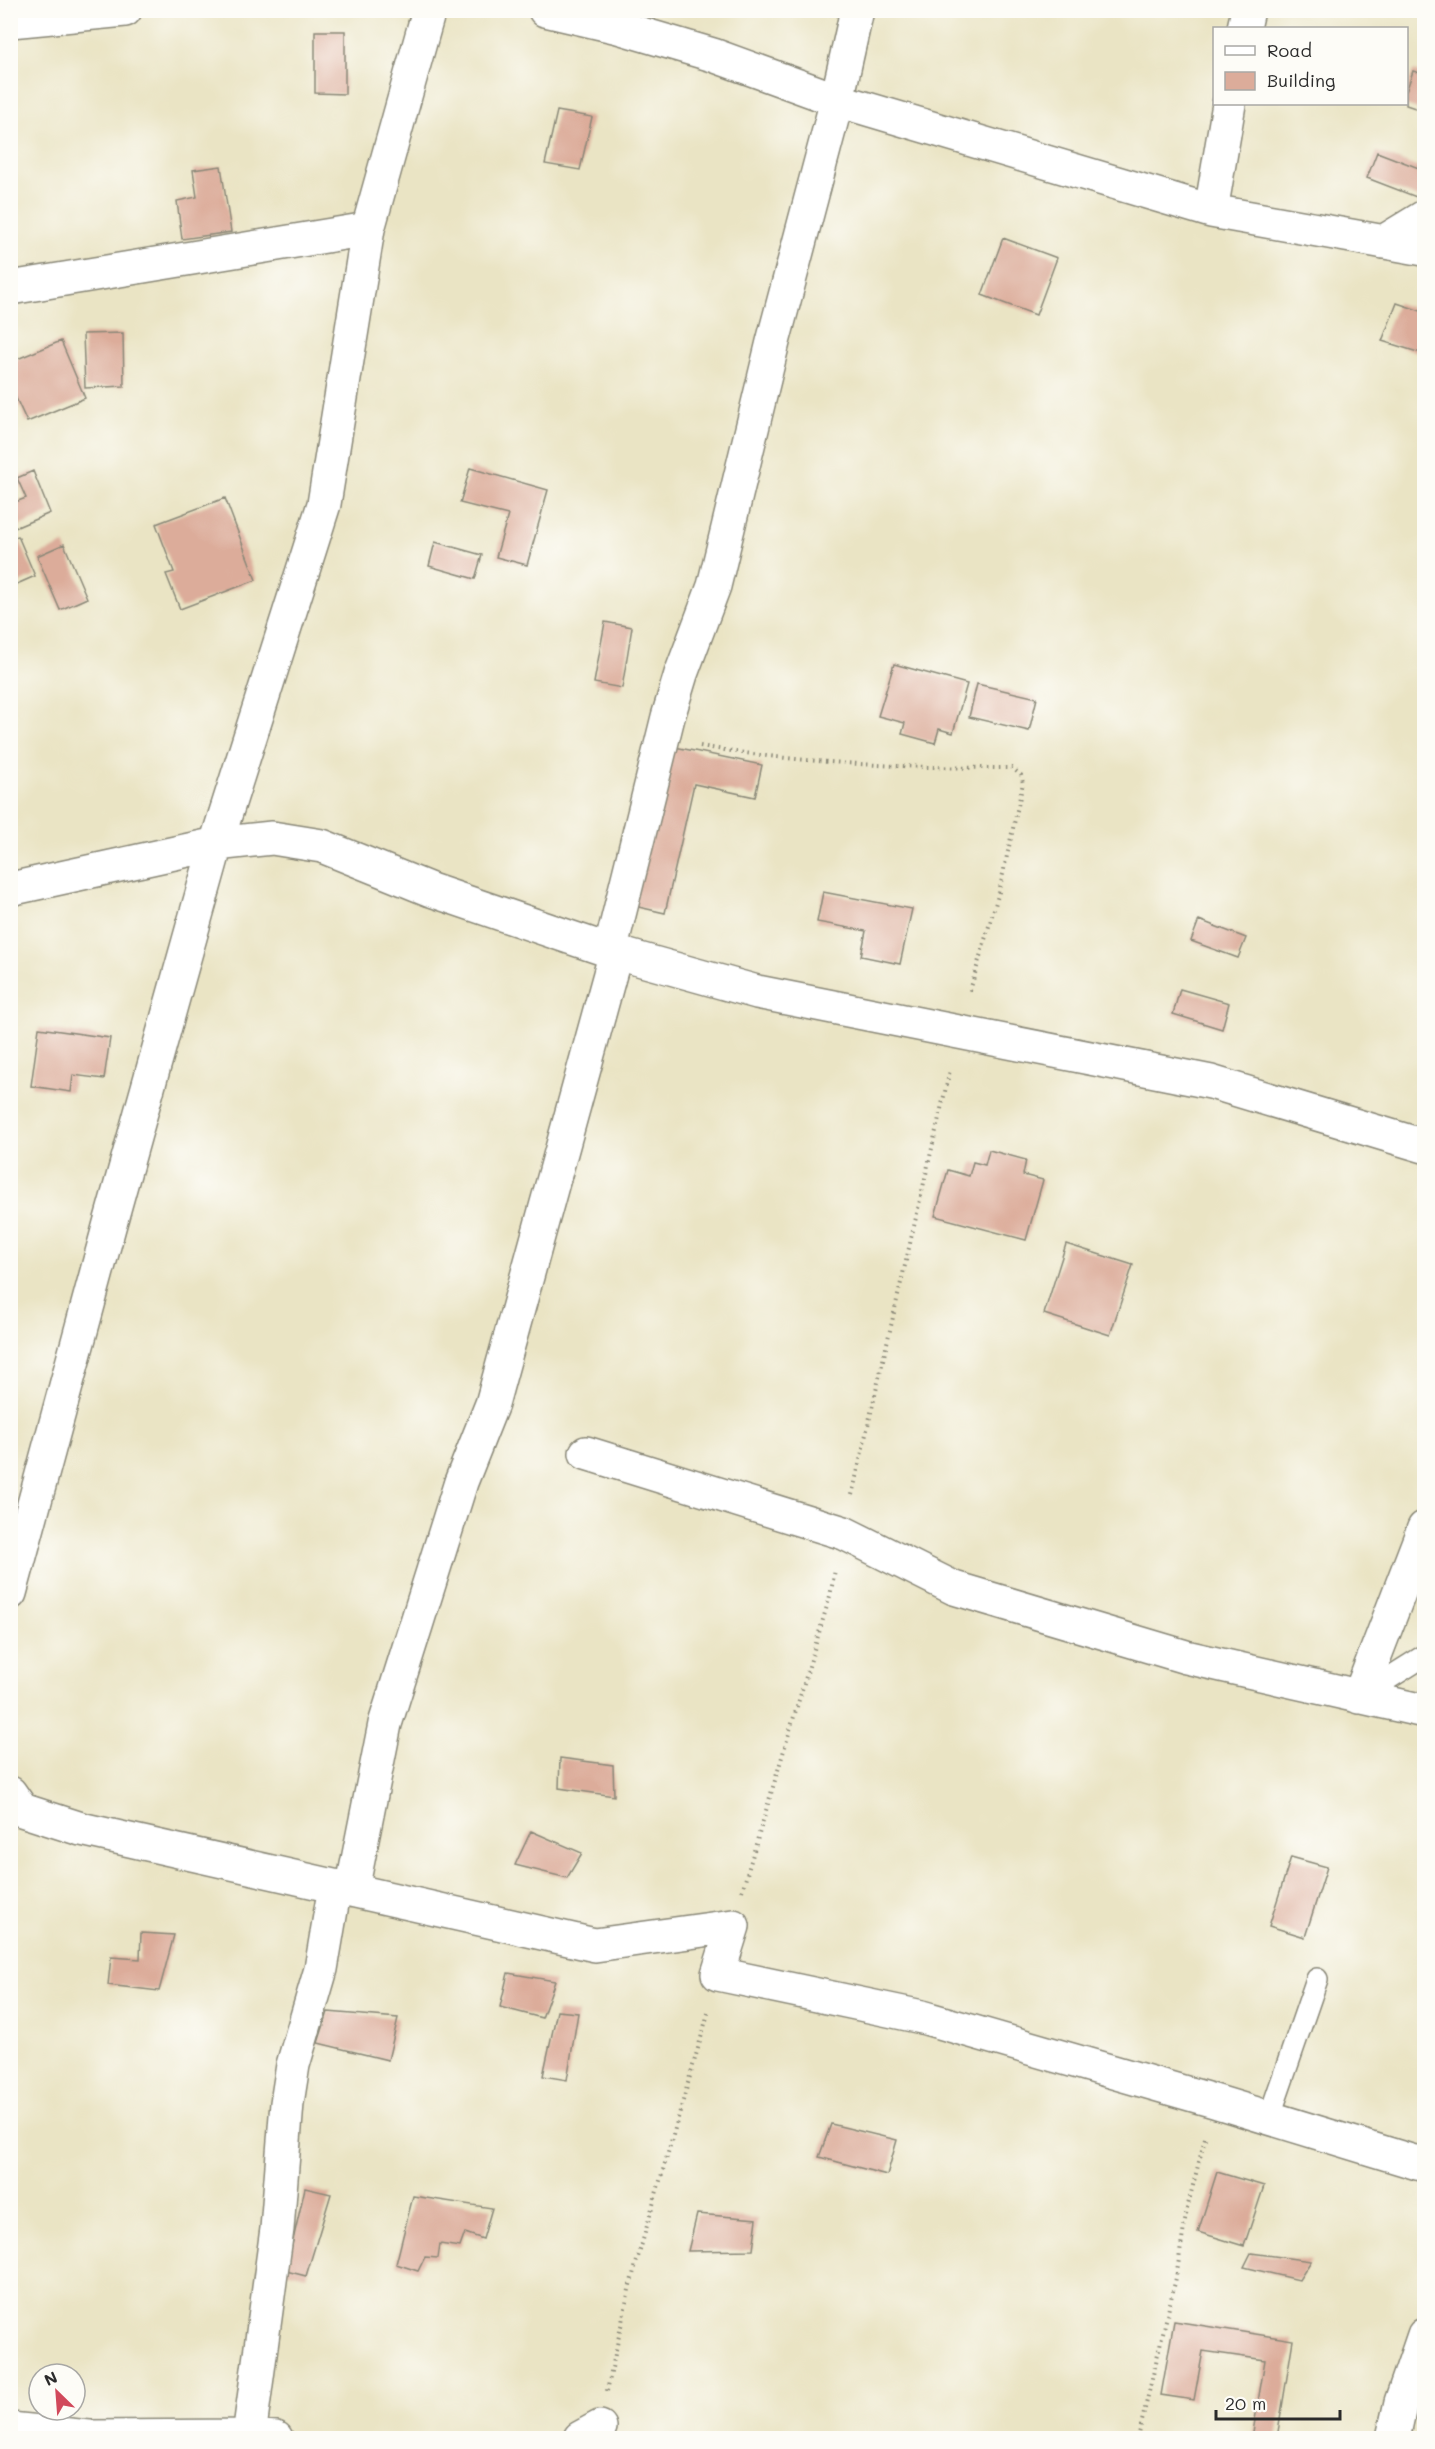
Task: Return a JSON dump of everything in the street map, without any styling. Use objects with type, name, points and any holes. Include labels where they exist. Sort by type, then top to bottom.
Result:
[{"type":"street","points":[[10,21],[125,10]]},
{"type":"street","points":[[10,1593],[216,844],[324,504],[368,229],[429,10]]},
{"type":"street","points":[[545,10],[618,27],[713,55],[837,100],[1211,211],[1425,249]]},
{"type":"street","points":[[10,2428],[90,2437],[263,2437],[287,2103],[294,2065],[385,1724],[461,1482],[492,1404],[613,952],[663,740],[681,674],[714,586],[773,342],[837,100],[857,10]]},
{"type":"street","points":[[1244,27],[1248,10]]},
{"type":"street","points":[[1211,211],[1229,105]]},
{"type":"street","points":[[1383,242],[1425,217]]},
{"type":"street","points":[[10,288],[368,229]]},
{"type":"street","points":[[10,889],[216,844],[272,838],[322,846],[431,890],[613,952],[757,992],[1211,1082],[1425,1146]]},
{"type":"street","points":[[586,1453],[843,1533],[954,1588],[1186,1658],[1425,1711]]},
{"type":"street","points":[[1359,1697],[1425,1528]]},
{"type":"street","points":[[10,1793],[22,1810],[81,1829],[595,1945],[733,1926],[718,1974],[922,2017],[1214,2101],[1425,2165]]},
{"type":"street","points":[[1393,2439],[1401,2402],[1425,2335]]},
{"type":"lane","points":[[1359,1697],[1425,1656]]},
{"type":"lane","points":[[1269,2118],[1317,1979]]},
{"type":"path","points":[[663,740],[752,756],[1012,768],[1021,775],[1023,783],[999,892],[958,1032]]},
{"type":"path","points":[[590,2433],[710,2004]]},
{"type":"path","points":[[1138,2439],[1176,2278],[1187,2208],[1214,2101]]},
{"type":"building","points":[[315,31],[345,31],[345,94],[315,93]]},
{"type":"building","points":[[1413,71],[1424,74],[1424,111],[1406,105],[1408,105],[1408,86]]},
{"type":"building","points":[[557,111],[592,117],[580,170],[545,164]]},
{"type":"building","points":[[1377,152],[1424,170],[1424,200],[1367,178]]},
{"type":"building","points":[[221,166],[231,232],[182,239],[177,201],[197,197],[193,170]]},
{"type":"building","points":[[1003,238],[1057,258],[1036,315],[982,295]]},
{"type":"building","points":[[1397,303],[1424,312],[1424,354],[1382,341]]},
{"type":"building","points":[[123,333],[124,386],[85,388],[83,334]]},
{"type":"building","points":[[61,341],[85,398],[27,422],[10,385],[10,362]]},
{"type":"building","points":[[470,468],[548,490],[527,565],[496,557],[508,515],[460,503]]},
{"type":"building","points":[[33,471],[50,513],[10,530],[10,504],[26,498],[17,478]]},
{"type":"building","points":[[225,498],[256,580],[180,609],[166,574],[174,572],[156,524]]},
{"type":"building","points":[[18,536],[35,576],[10,587],[10,539]]},
{"type":"building","points":[[435,542],[482,555],[475,579],[429,566]]},
{"type":"building","points":[[64,544],[87,598],[60,610],[37,556]]},
{"type":"building","points":[[605,622],[632,627],[622,688],[594,683]]},
{"type":"building","points":[[894,664],[967,684],[953,733],[939,729],[935,743],[902,734],[905,723],[878,716]]},
{"type":"building","points":[[977,684],[1037,698],[1029,731],[969,717]]},
{"type":"building","points":[[670,746],[762,765],[755,797],[694,784],[665,913],[634,906]]},
{"type":"building","points":[[823,892],[912,909],[900,964],[861,956],[866,931],[817,922]]},
{"type":"building","points":[[1199,920],[1246,938],[1238,958],[1191,941]]},
{"type":"building","points":[[1180,989],[1229,1003],[1222,1029],[1173,1014]]},
{"type":"building","points":[[39,1028],[110,1038],[104,1079],[73,1075],[71,1092],[31,1086]]},
{"type":"building","points":[[989,1150],[1026,1160],[1023,1175],[1043,1180],[1026,1240],[935,1216],[948,1170],[969,1176],[973,1162],[985,1165]]},
{"type":"building","points":[[1066,1244],[1133,1265],[1110,1335],[1044,1314]]},
{"type":"building","points":[[560,1758],[613,1765],[614,1796],[559,1788]]},
{"type":"building","points":[[531,1831],[582,1853],[567,1878],[515,1865]]},
{"type":"building","points":[[1291,1857],[1327,1867],[1305,1937],[1269,1926]]},
{"type":"building","points":[[141,1933],[174,1935],[159,1991],[108,1985],[111,1957],[140,1959]]},
{"type":"building","points":[[508,1973],[555,1981],[542,2018],[500,2007]]},
{"type":"building","points":[[557,2011],[578,2013],[567,2080],[543,2076]]},
{"type":"building","points":[[328,2012],[398,2018],[388,2060],[318,2043]]},
{"type":"building","points":[[831,2124],[897,2140],[887,2175],[819,2157]]},
{"type":"building","points":[[1217,2172],[1264,2186],[1244,2246],[1198,2232]]},
{"type":"building","points":[[305,2188],[331,2194],[306,2276],[286,2271]]},
{"type":"building","points":[[413,2196],[492,2208],[483,2239],[465,2233],[460,2247],[440,2244],[438,2258],[425,2257],[418,2271],[396,2264]]},
{"type":"building","points":[[697,2214],[757,2219],[753,2250],[688,2251]]},
{"type":"building","points":[[1251,2253],[1311,2261],[1299,2280],[1244,2267]]},
{"type":"building","points":[[1174,2321],[1293,2340],[1277,2438],[1252,2438],[1265,2360],[1203,2351],[1194,2400],[1161,2395]]}]
